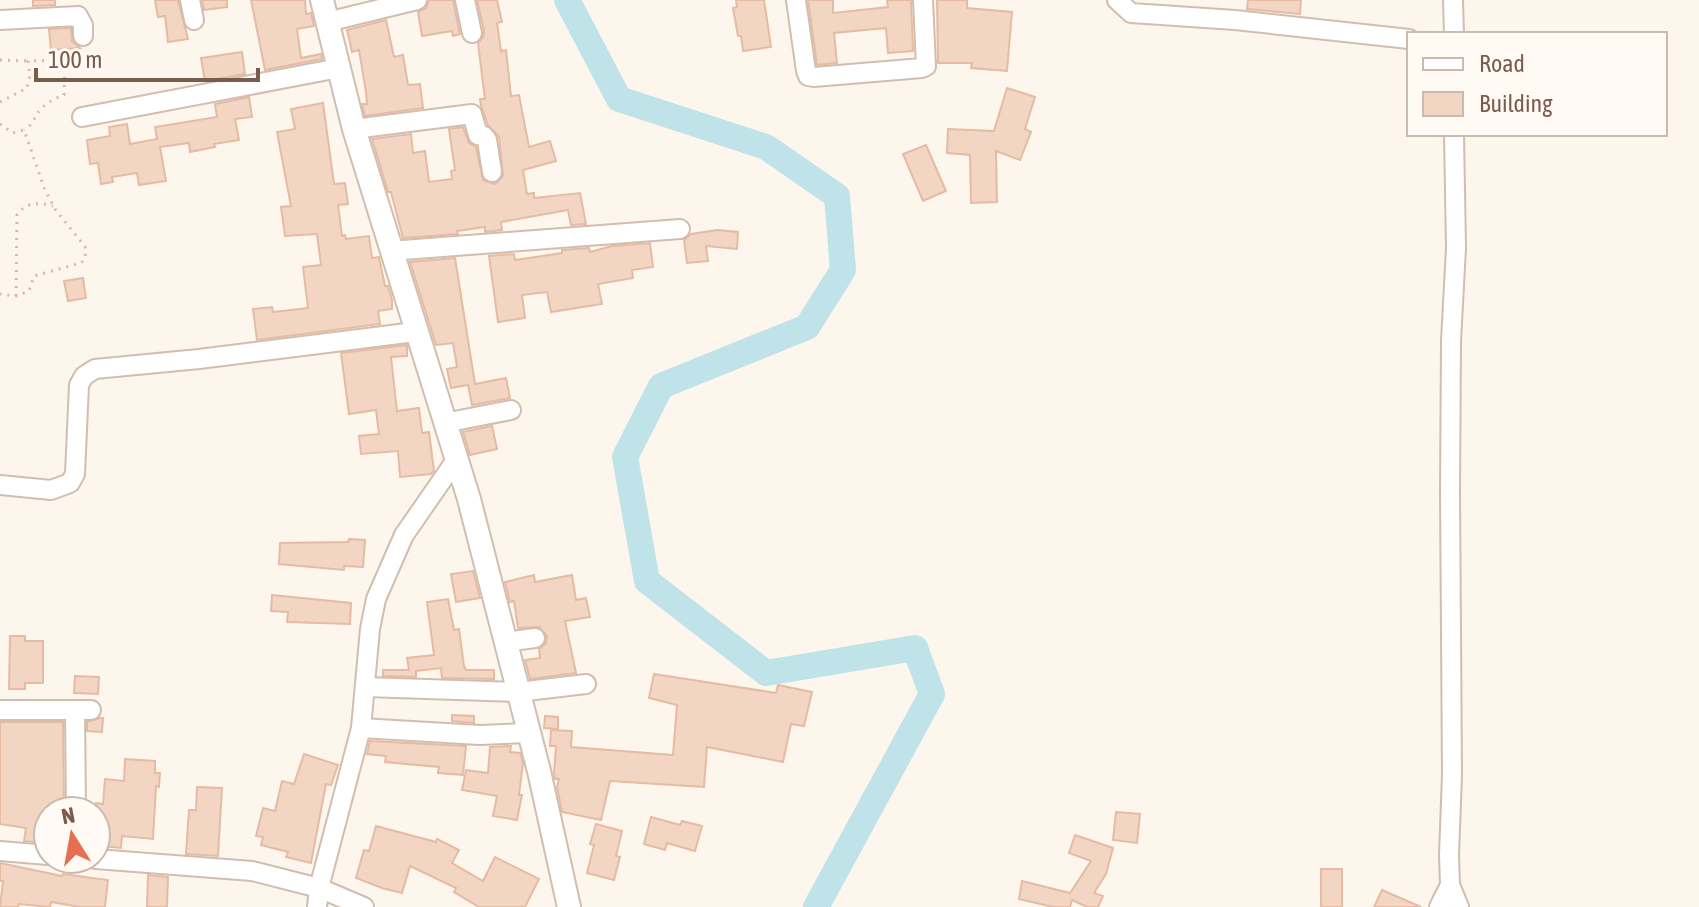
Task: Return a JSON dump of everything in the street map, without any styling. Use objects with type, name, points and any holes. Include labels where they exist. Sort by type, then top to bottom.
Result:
[{"type":"street","points":[[190,0],[194,20]]},
{"type":"street","points":[[322,0],[354,129],[469,499],[529,733],[569,907]]},
{"type":"street","points":[[327,22],[417,0]]},
{"type":"street","points":[[465,0],[472,33]]},
{"type":"street","points":[[796,0],[806,71],[808,76],[814,77],[926,66],[923,0]]},
{"type":"street","points":[[1453,0],[1454,32]]},
{"type":"street","points":[[1120,2],[1131,13],[1235,20],[1407,39]]},
{"type":"street","points":[[0,20],[78,16],[83,25],[83,36]]},
{"type":"street","points":[[82,117],[339,68]]},
{"type":"street","points":[[354,129],[472,114],[478,135],[487,140],[492,172]]},
{"type":"street","points":[[1454,136],[1456,248],[1451,341],[1450,885],[1459,907]]},
{"type":"street","points":[[390,251],[680,229]]},
{"type":"street","points":[[0,485],[51,490],[70,483],[75,474],[79,385],[84,376],[95,369],[415,332]]},
{"type":"street","points":[[444,423],[511,410]]},
{"type":"street","points":[[317,907],[319,888],[361,728],[370,629],[376,599],[404,535],[456,460]]},
{"type":"street","points":[[505,642],[535,638]]},
{"type":"street","points":[[365,687],[518,692],[586,684]]},
{"type":"street","points":[[0,710],[83,710],[77,795]]},
{"type":"street","points":[[361,728],[480,735],[529,733]]},
{"type":"street","points":[[0,851],[32,854]]},
{"type":"street","points":[[112,860],[252,871],[319,888],[364,907]]},
{"type":"street","points":[[1439,907],[1450,885]]},
{"type":"path","points":[[0,60],[65,60],[64,95],[41,109],[35,123],[24,130],[13,133],[0,124]]},
{"type":"path","points":[[0,102],[27,88],[30,76],[28,61]]},
{"type":"path","points":[[0,294],[16,296],[29,291],[34,276],[81,263],[85,259],[86,248],[53,206],[45,190],[24,130]]},
{"type":"path","points":[[16,296],[17,215],[22,207],[33,203],[53,206]]},
{"type":"building","points":[[33,0],[55,0],[55,5],[33,6]]},
{"type":"building","points":[[155,0],[178,0],[188,39],[168,42],[165,16],[158,17]]},
{"type":"building","points":[[202,0],[227,0],[227,7],[204,10]]},
{"type":"building","points":[[251,0],[305,0],[306,14],[311,13],[314,26],[297,29],[301,58],[321,54],[322,59],[265,70]]},
{"type":"building","points":[[429,0],[453,0],[460,34],[453,36],[452,31],[422,36],[418,12],[426,8]]},
{"type":"building","points":[[477,0],[497,0],[502,22],[497,23],[501,51],[506,50],[511,96],[519,95],[529,147],[550,141],[556,161],[523,170],[527,194],[534,193],[534,198],[580,193],[586,224],[571,225],[568,210],[501,222],[502,230],[485,232],[485,227],[457,231],[458,234],[403,238],[372,139],[411,134],[413,153],[425,151],[429,182],[452,179],[451,171],[455,170],[449,129],[463,127],[469,143],[476,147],[483,180],[495,184],[503,176],[499,137],[488,125],[481,106],[480,99],[485,99],[478,43],[484,31]]},
{"type":"building","points":[[736,0],[764,0],[771,47],[743,51],[733,8],[737,7]]},
{"type":"building","points":[[808,0],[833,0],[833,13],[888,7],[887,0],[911,0],[913,51],[888,53],[886,28],[834,33],[837,63],[817,65]]},
{"type":"building","points":[[937,0],[967,0],[967,8],[1012,12],[1007,71],[971,68],[972,63],[938,63]]},
{"type":"building","points":[[1248,0],[1301,0],[1300,14],[1247,9]]},
{"type":"building","points":[[386,20],[394,57],[403,55],[408,85],[420,84],[423,108],[365,116],[362,104],[367,104],[366,92],[359,50],[352,52],[347,30]]},
{"type":"building","points":[[71,28],[72,41],[80,48],[51,50],[49,29]]},
{"type":"building","points":[[242,52],[245,74],[205,81],[201,58]]},
{"type":"building","points":[[1007,88],[1035,97],[1025,129],[1031,132],[1020,160],[996,151],[997,202],[971,203],[970,155],[947,153],[948,129],[994,131]]},
{"type":"building","points":[[249,97],[252,117],[235,119],[239,140],[190,152],[189,143],[160,147],[166,181],[139,185],[137,173],[112,177],[113,182],[101,184],[98,163],[90,164],[87,140],[110,136],[109,127],[127,124],[130,144],[157,139],[155,127],[217,117],[215,104]]},
{"type":"building","points":[[323,103],[334,184],[345,183],[348,204],[338,205],[342,236],[345,235],[346,239],[369,236],[372,258],[379,257],[392,309],[378,311],[380,324],[257,340],[253,309],[272,307],[273,312],[308,308],[303,267],[321,265],[317,234],[285,236],[281,207],[291,206],[277,132],[295,129],[291,109]]},
{"type":"building","points":[[926,145],[946,191],[923,201],[903,154]]},
{"type":"building","points":[[717,230],[738,232],[737,249],[706,246],[708,261],[687,263],[684,240],[691,234]]},
{"type":"building","points":[[650,243],[653,267],[632,270],[633,278],[598,284],[602,304],[551,312],[547,292],[522,295],[525,318],[498,322],[489,256],[514,254],[515,260],[562,253],[562,250],[589,248],[590,252],[612,246]]},
{"type":"building","points":[[455,258],[475,384],[506,378],[510,398],[472,405],[468,385],[451,388],[447,369],[457,367],[453,343],[436,345],[410,262]]},
{"type":"building","points":[[83,278],[86,298],[68,301],[64,281]]},
{"type":"building","points":[[407,345],[407,356],[391,357],[397,411],[419,408],[422,433],[429,432],[434,471],[431,474],[400,477],[398,451],[361,454],[359,436],[379,434],[376,410],[349,414],[341,353]]},
{"type":"building","points":[[492,426],[497,449],[470,455],[463,432]]},
{"type":"building","points":[[349,539],[365,540],[363,567],[344,566],[344,570],[279,564],[280,543],[348,542]]},
{"type":"building","points":[[473,571],[480,598],[456,602],[451,574]]},
{"type":"building","points":[[534,575],[535,582],[572,575],[576,600],[586,598],[590,617],[565,621],[576,673],[530,679],[525,660],[540,658],[539,649],[546,643],[547,636],[539,627],[518,628],[514,601],[510,602],[505,582]]},
{"type":"building","points":[[272,595],[351,603],[350,624],[287,622],[288,612],[271,611]]},
{"type":"building","points":[[448,599],[454,630],[459,629],[466,670],[494,670],[494,679],[442,678],[441,668],[416,671],[416,677],[383,676],[383,670],[409,670],[407,658],[434,655],[427,602]]},
{"type":"building","points":[[10,636],[25,636],[25,641],[43,641],[43,683],[25,683],[25,689],[9,689]]},
{"type":"building","points":[[654,674],[776,693],[778,685],[812,692],[804,726],[791,724],[783,762],[707,747],[704,787],[610,781],[601,820],[562,812],[557,787],[559,779],[555,779],[554,773],[556,746],[550,746],[551,730],[572,731],[571,747],[673,755],[677,705],[649,698]]},
{"type":"building","points":[[75,676],[99,677],[98,694],[74,693]]},
{"type":"building","points":[[452,715],[474,716],[474,723],[452,721]]},
{"type":"building","points":[[545,716],[558,717],[558,729],[544,728]]},
{"type":"building","points":[[103,718],[102,732],[87,731],[87,722]]},
{"type":"building","points":[[0,722],[63,722],[64,795],[32,795],[32,842],[24,841],[26,828],[0,824]]},
{"type":"building","points":[[370,741],[466,746],[463,775],[438,773],[439,767],[385,762],[386,756],[367,754]]},
{"type":"building","points":[[511,746],[510,752],[520,753],[523,763],[517,820],[493,816],[497,796],[462,790],[466,770],[488,773],[490,747]]},
{"type":"building","points":[[304,754],[338,765],[331,785],[326,784],[311,863],[286,857],[288,852],[261,845],[263,837],[256,836],[263,808],[275,811],[282,781],[294,784]]},
{"type":"building","points":[[125,759],[155,761],[155,773],[160,773],[159,787],[156,786],[153,839],[122,836],[121,848],[112,847],[112,795],[104,795],[105,779],[124,781]]},
{"type":"building","points":[[197,787],[222,788],[218,856],[186,854],[189,810],[196,810]]},
{"type":"building","points":[[1116,812],[1140,814],[1137,843],[1113,840]]},
{"type":"building","points":[[651,817],[680,825],[682,821],[702,826],[695,851],[667,843],[665,850],[644,844]]},
{"type":"building","points":[[596,824],[622,831],[614,880],[587,873]]},
{"type":"building","points":[[376,826],[436,842],[437,839],[459,850],[452,863],[483,881],[495,857],[539,879],[525,907],[479,907],[454,892],[456,888],[410,866],[402,893],[382,888],[356,878],[364,850],[369,851]]},
{"type":"building","points":[[1075,835],[1113,848],[1106,874],[1094,893],[1103,896],[1098,907],[1087,907],[1072,900],[1070,907],[1053,907],[1019,899],[1022,881],[1070,893],[1091,861],[1069,853]]},
{"type":"building","points":[[0,863],[32,870],[32,875],[70,875],[108,880],[105,907],[51,902],[50,907],[19,904],[18,907],[0,907],[3,881],[0,881]]},
{"type":"building","points":[[1321,869],[1342,869],[1342,907],[1321,907]]},
{"type":"building","points":[[148,875],[168,877],[167,907],[147,907]]},
{"type":"building","points":[[1382,890],[1421,907],[1374,907]]},
{"type":"waterway","points":[[567,0],[619,99],[766,147],[837,196],[843,270],[807,327],[661,386],[625,457],[647,581],[766,673],[915,648],[932,694],[816,907]]}]
